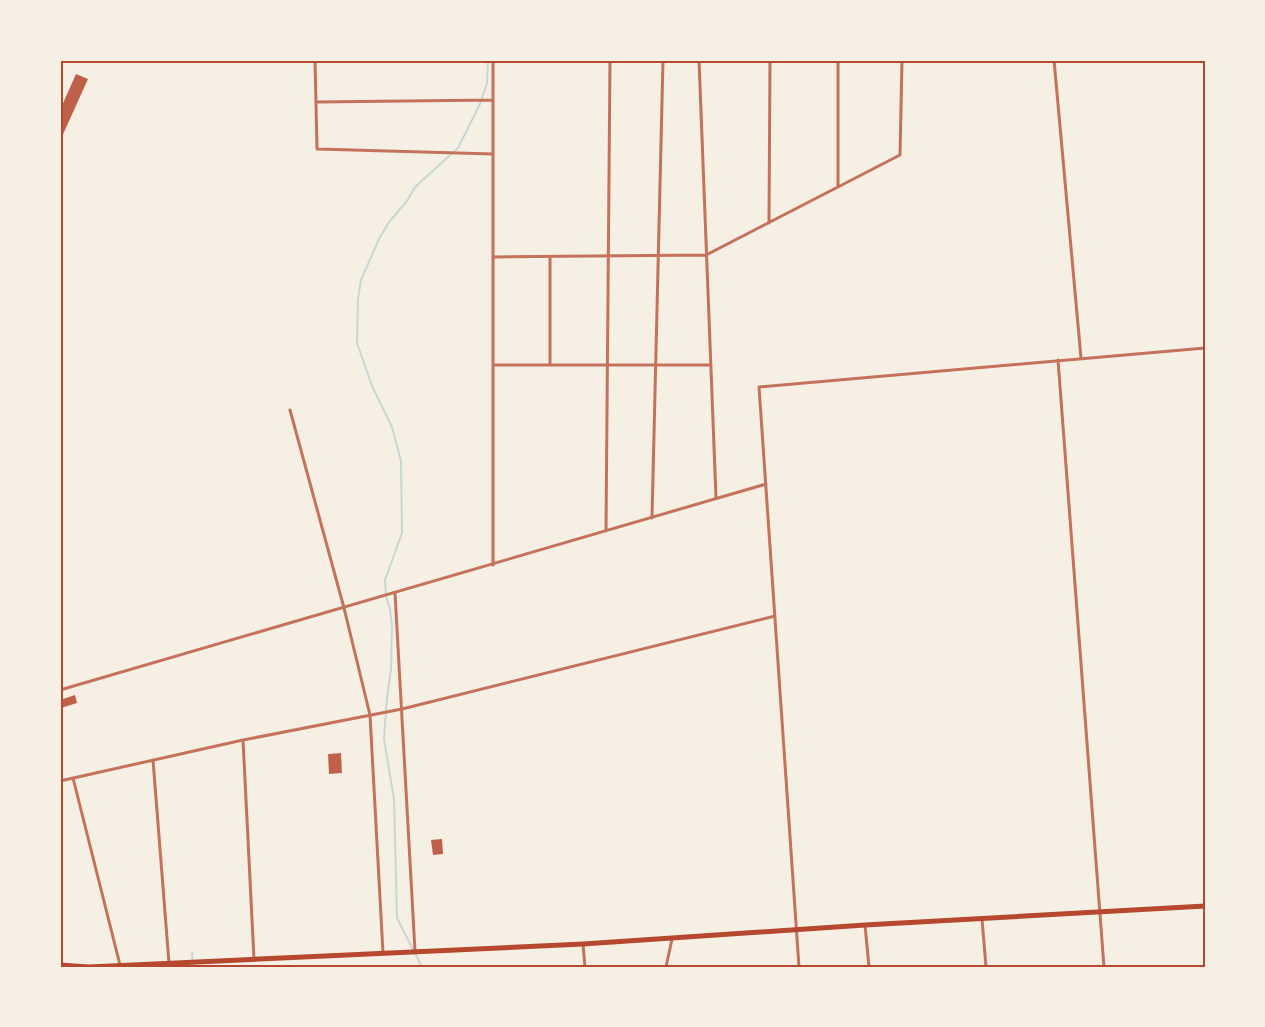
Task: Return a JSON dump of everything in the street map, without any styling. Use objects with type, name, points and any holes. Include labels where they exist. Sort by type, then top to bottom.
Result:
[{"type":"main road","points":[[60,965],[88,967],[169,963],[228,964],[254,959],[584,944],[865,925],[1205,906]]},
{"type":"street","points":[[315,60],[317,149],[493,154]]},
{"type":"street","points":[[493,60],[493,565]]},
{"type":"street","points":[[606,531],[610,60]]},
{"type":"street","points":[[652,518],[663,60]]},
{"type":"street","points":[[699,60],[716,498]]},
{"type":"street","points":[[769,223],[770,60]]},
{"type":"street","points":[[838,60],[838,187]]},
{"type":"street","points":[[493,256],[706,255],[900,155],[902,60]]},
{"type":"street","points":[[1054,60],[1081,358]]},
{"type":"street","points":[[317,102],[493,100]]},
{"type":"street","points":[[550,257],[550,365]]},
{"type":"street","points":[[799,967],[759,387],[1205,348]]},
{"type":"street","points":[[1058,360],[1104,967]]},
{"type":"street","points":[[493,365],[711,365]]},
{"type":"street","points":[[290,410],[344,608],[370,715],[383,953]]},
{"type":"street","points":[[60,690],[766,484]]},
{"type":"street","points":[[395,593],[415,951]]},
{"type":"street","points":[[60,781],[243,740],[402,709],[775,616]]},
{"type":"street","points":[[243,740],[254,959]]},
{"type":"street","points":[[153,760],[169,963]]},
{"type":"street","points":[[73,778],[120,966]]},
{"type":"street","points":[[982,919],[986,967]]},
{"type":"street","points":[[865,925],[869,967]]},
{"type":"street","points":[[666,967],[672,938]]},
{"type":"street","points":[[584,944],[585,967]]},
{"type":"building","points":[[76,74],[88,79],[60,141],[60,110]]},
{"type":"building","points":[[75,695],[77,703],[61,708],[60,700]]},
{"type":"building","points":[[341,753],[342,773],[329,774],[328,754]]},
{"type":"building","points":[[442,839],[443,854],[433,855],[431,840]]},
{"type":"waterway","points":[[422,967],[397,918],[394,799],[384,739],[391,669],[392,626],[385,580],[402,533],[401,461],[392,427],[372,386],[357,343],[358,299],[361,280],[389,222],[407,201],[415,187],[458,148],[480,104],[487,83],[488,60]]},
{"type":"waterway","points":[[192,952],[193,967]]}]
